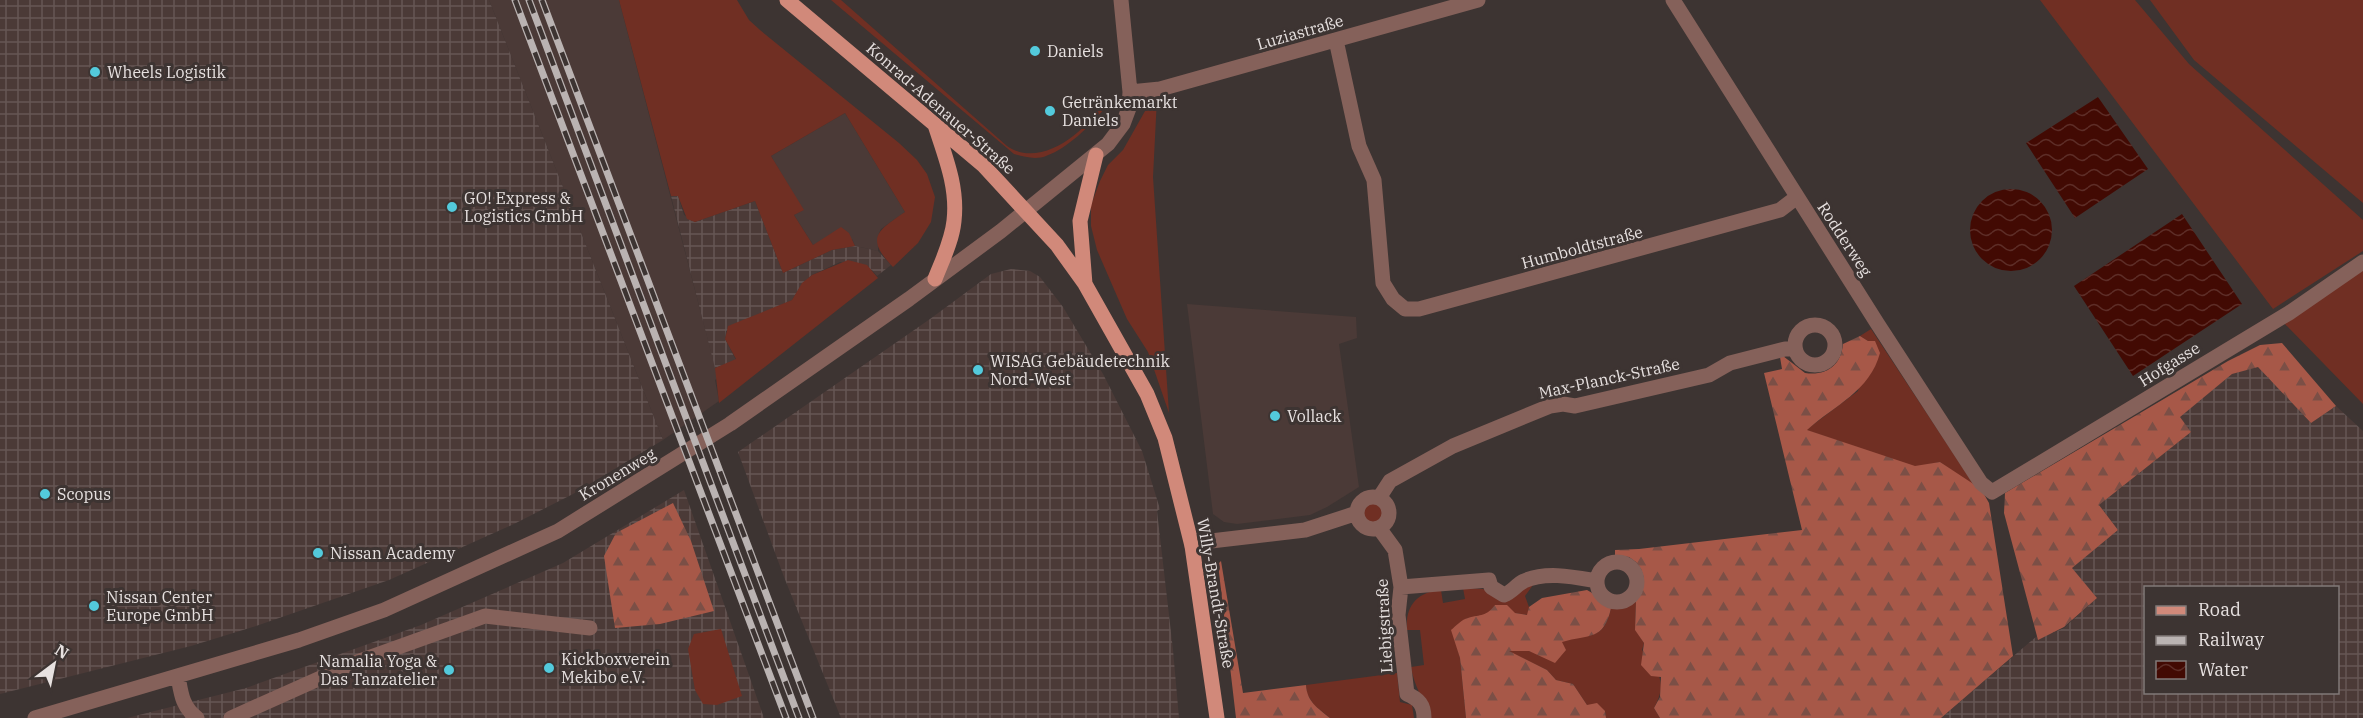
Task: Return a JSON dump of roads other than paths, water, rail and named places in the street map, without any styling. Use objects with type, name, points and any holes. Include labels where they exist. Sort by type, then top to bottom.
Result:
[{"type":"main road","name":"Konrad-Adenauer-Straße","points":[[787,0],[983,165],[1057,245],[1085,284],[1147,394],[1165,438],[1174,475]]},
{"type":"main road","points":[[934,122],[951,172],[954,193],[954,222],[936,279]]},
{"type":"main road","points":[[1085,284],[1080,221],[1096,155]]},
{"type":"main road","name":"Willy-Brandt-Straße","points":[[1174,475],[1192,546],[1217,718]]},
{"type":"street","name":"Kronenweg","points":[[35,718],[299,640],[384,610],[558,531],[730,424],[1001,231],[1108,144],[1123,124],[1129,108],[1130,92],[1121,0]]},
{"type":"street","name":"Luziastraße","points":[[1130,92],[1160,88],[1478,0]]},
{"type":"street","name":"Rodderweg","points":[[1673,0],[1797,198],[1981,483],[1992,492]]},
{"type":"street","name":"Humboldtstraße","points":[[1336,40],[1359,146],[1374,180],[1383,284],[1393,300],[1405,309],[1419,309],[1780,210],[1797,198]]},
{"type":"street","name":"Hofgasse","points":[[1992,492],[2289,312],[2363,262]]},
{"type":"street","name":"Max-Planck-Straße","points":[[1192,546],[1211,541],[1305,530],[1357,513],[1359,505],[1364,500],[1371,497],[1379,498],[1390,481],[1453,446],[1550,406],[1563,404],[1575,406],[1709,375],[1731,363],[1785,349],[1794,349]]},
{"type":"street","points":[[1357,513],[1358,519],[1367,528],[1379,528],[1384,524],[1389,513],[1384,501],[1379,498]]},
{"type":"street","name":"Liebigstraße","points":[[1379,528],[1395,550],[1401,586],[1398,615],[1407,694],[1420,701],[1425,718]]},
{"type":"street","points":[[1401,586],[1489,580],[1491,587],[1504,595],[1533,578],[1568,575],[1597,581]]},
{"type":"street","points":[[231,718],[354,663],[485,616],[590,628]]},
{"type":"street","points":[[178,676],[187,711],[197,718]]},
{"type":"water","points":[[2098,97],[2148,169],[2075,218],[2026,143]]},
{"type":"water","points":[[2011,189],[2027,192],[2040,201],[2049,214],[2052,230],[2049,246],[2040,259],[2027,268],[2011,271],[1995,268],[1982,259],[1973,246],[1970,230],[1973,214],[1982,201],[1995,192]]},
{"type":"water","points":[[2182,214],[2242,304],[2133,376],[2074,286]]},
{"type":"railway","points":[[515,0],[786,718]]},
{"type":"railway","points":[[529,0],[799,718]]},
{"type":"railway","points":[[542,0],[813,718]]},
{"type":"place","name":"Daniels","points":[[1035,51]]},
{"type":"place","name":"Wheels Logistik","points":[[95,72]]},
{"type":"place","name":"Getränkemarkt Daniels","points":[[1050,111]]},
{"type":"place","name":"GO! Express & Logistics GmbH","points":[[452,207]]},
{"type":"place","name":"WISAG Gebäudetechnik Nord-West","points":[[978,370]]},
{"type":"place","name":"Vollack","points":[[1275,416]]},
{"type":"place","name":"Scopus","points":[[45,494]]},
{"type":"place","name":"Nissan Academy","points":[[318,553]]},
{"type":"place","name":"Nissan Center Europe GmbH","points":[[94,606]]},
{"type":"place","name":"Kickboxverein Mekibo e.V.","points":[[549,668]]},
{"type":"place","name":"Namalia Yoga & Das Tanzatelier","points":[[449,670]]}]
